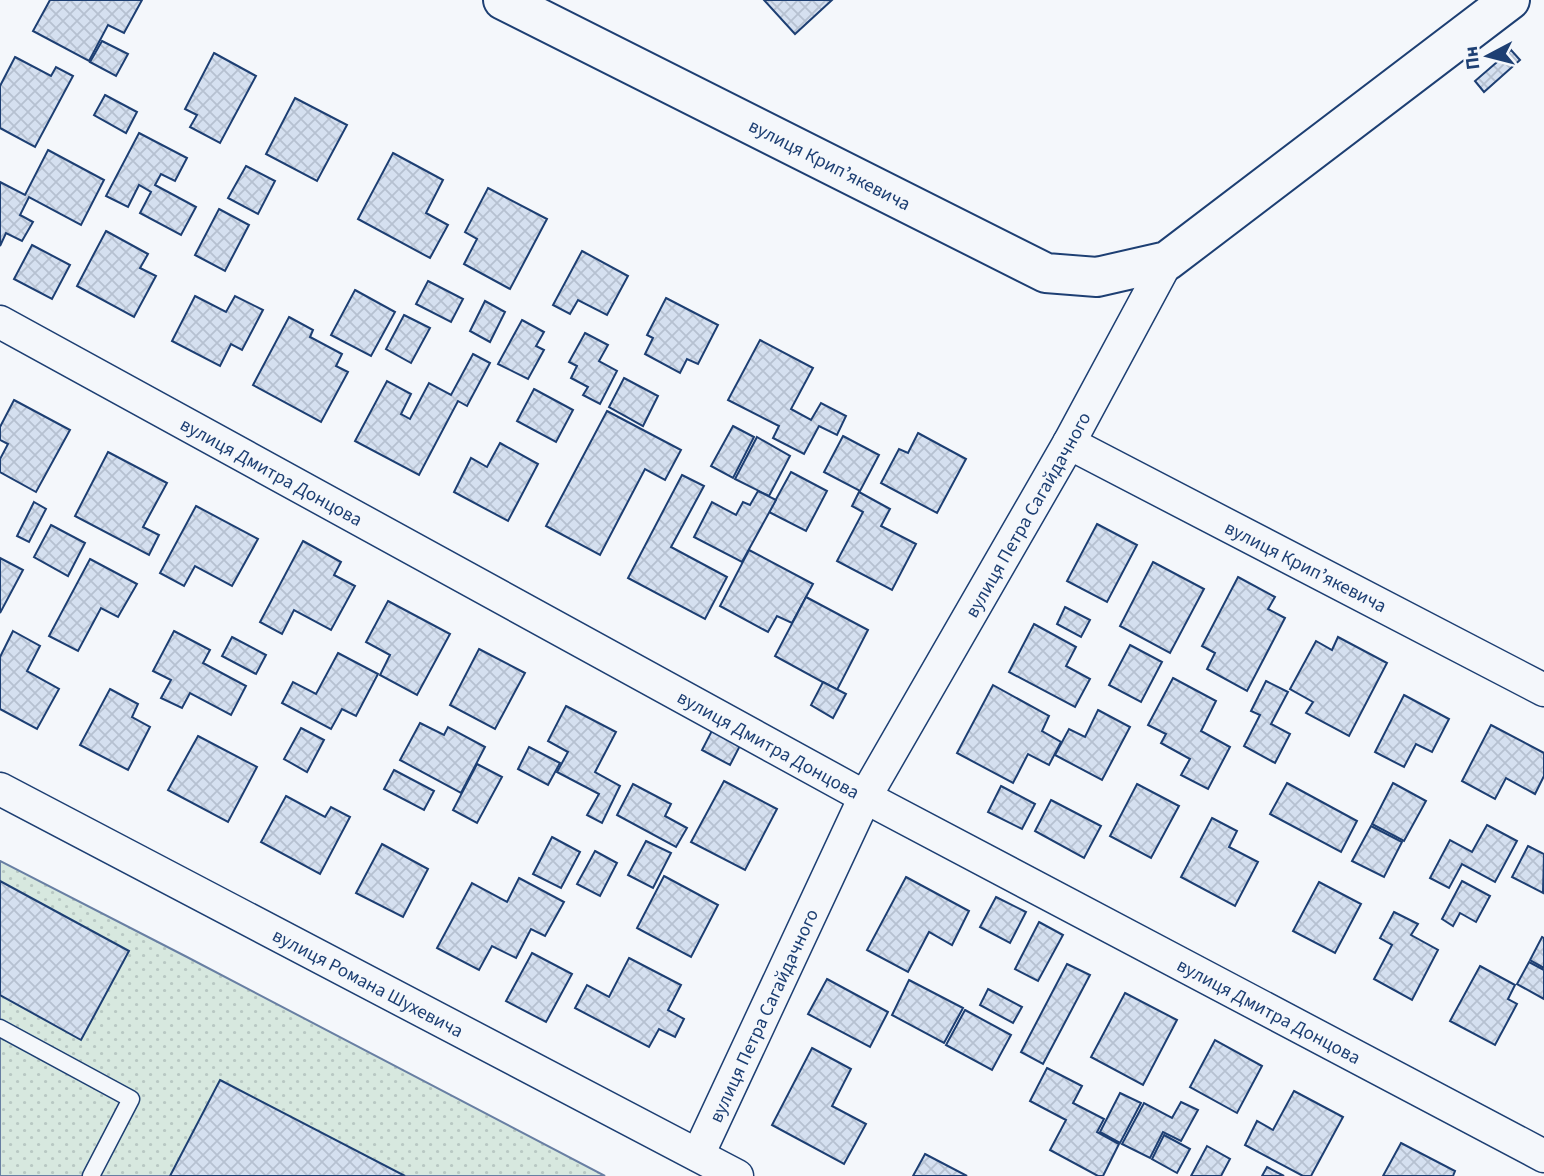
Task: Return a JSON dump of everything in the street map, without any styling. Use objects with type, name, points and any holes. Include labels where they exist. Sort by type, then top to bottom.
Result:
[{"type":"main road","name":"вулиця Крипʼякевича","points":[[503,0],[1046,273],[1097,277],[1167,261]]},
{"type":"main road","name":"вулиця Петра Сагайдачного","points":[[1167,261],[1510,0]]},
{"type":"street","name":"вулиця Петра Сагайдачного","points":[[698,1155],[865,797],[1069,443],[1167,261]]},
{"type":"street","name":"вулиця Дмитра Донцова","points":[[0,322],[865,797],[1544,1156]]},
{"type":"street","name":"вулиця Крипʼякевича","points":[[1069,443],[1544,690]]},
{"type":"street","name":"вулиця Романа Шухевича","points":[[0,789],[737,1176]]},
{"type":"lane","points":[[0,1028],[131,1099],[91,1176]]},
{"type":"shaded area","points":[[0,861],[187,957],[605,1176],[0,1176]]},
{"type":"building","points":[[50,0],[142,0],[124,33],[108,25],[89,61],[33,31]]},
{"type":"building","points":[[764,0],[832,0],[795,34]]},
{"type":"building","points":[[102,41],[128,54],[116,76],[90,62]]},
{"type":"building","points":[[1511,50],[1520,60],[1484,92],[1475,81]]},
{"type":"building","points":[[214,53],[256,76],[220,143],[190,127],[197,115],[185,109]]},
{"type":"building","points":[[15,57],[51,76],[56,67],[73,76],[35,147],[0,128],[0,86]]},
{"type":"building","points":[[105,95],[137,112],[126,133],[94,115]]},
{"type":"building","points":[[295,98],[347,125],[317,181],[266,154]]},
{"type":"building","points":[[139,133],[187,158],[175,181],[161,174],[155,185],[196,207],[181,235],[140,213],[151,192],[139,185],[128,207],[106,196]]},
{"type":"building","points":[[48,150],[104,180],[81,225],[29,197],[20,215],[33,222],[22,241],[6,233],[0,246],[0,182],[25,195]]},
{"type":"building","points":[[393,153],[443,180],[426,213],[448,225],[430,258],[358,219]]},
{"type":"building","points":[[246,166],[275,181],[258,214],[228,198]]},
{"type":"building","points":[[488,188],[547,219],[510,289],[464,264],[477,239],[465,232]]},
{"type":"building","points":[[219,209],[249,225],[225,271],[195,255]]},
{"type":"building","points":[[106,231],[148,254],[140,268],[156,276],[134,317],[77,286]]},
{"type":"building","points":[[32,245],[70,265],[52,299],[14,279]]},
{"type":"building","points":[[582,251],[628,276],[607,315],[578,300],[570,314],[553,305]]},
{"type":"building","points":[[428,281],[463,299],[451,322],[416,304]]},
{"type":"building","points":[[355,290],[395,312],[371,356],[331,335]]},
{"type":"building","points":[[195,296],[226,312],[235,296],[263,310],[242,350],[231,344],[220,366],[172,341]]},
{"type":"building","points":[[666,298],[718,325],[698,364],[687,359],[680,373],[645,354],[653,338],[647,335]]},
{"type":"building","points":[[485,301],[505,312],[490,342],[470,331]]},
{"type":"building","points":[[404,315],[430,328],[411,363],[386,349]]},
{"type":"building","points":[[289,317],[313,330],[310,337],[342,354],[336,366],[348,372],[321,422],[253,385]]},
{"type":"building","points":[[522,320],[544,332],[536,346],[544,350],[528,379],[498,364]]},
{"type":"building","points":[[585,333],[608,345],[599,361],[617,371],[600,404],[583,395],[588,387],[571,378],[577,366],[569,362]]},
{"type":"building","points":[[760,340],[813,368],[791,409],[811,420],[821,403],[846,416],[837,435],[819,426],[804,454],[773,438],[779,426],[728,400]]},
{"type":"building","points":[[473,354],[490,363],[467,406],[458,401],[419,475],[355,441],[387,381],[411,394],[401,414],[410,419],[429,383],[451,395]]},
{"type":"building","points":[[624,378],[658,396],[643,426],[609,407]]},
{"type":"building","points":[[534,389],[573,410],[556,442],[517,421]]},
{"type":"building","points":[[14,400],[70,430],[36,492],[0,472],[0,459],[8,444],[0,440],[0,427]]},
{"type":"building","points":[[607,411],[681,450],[665,480],[645,469],[600,555],[546,526]]},
{"type":"building","points":[[733,426],[754,437],[733,478],[711,466]]},
{"type":"building","points":[[918,433],[966,459],[937,513],[881,483],[899,449],[908,453]]},
{"type":"building","points":[[843,436],[879,455],[860,491],[824,472]]},
{"type":"building","points":[[757,437],[790,456],[769,496],[735,479]]},
{"type":"building","points":[[500,443],[538,464],[508,521],[454,492],[471,458],[487,467]]},
{"type":"building","points":[[108,452],[167,483],[143,527],[159,535],[149,555],[75,516]]},
{"type":"building","points":[[791,472],[827,491],[806,531],[769,512]]},
{"type":"building","points":[[682,475],[704,486],[671,547],[727,577],[705,619],[628,578]]},
{"type":"building","points":[[758,491],[776,500],[742,562],[694,537],[712,502],[736,515],[743,502],[750,505]]},
{"type":"building","points":[[859,492],[890,509],[881,526],[916,544],[892,590],[837,561],[863,512],[852,506]]},
{"type":"building","points":[[34,502],[46,509],[29,542],[17,536]]},
{"type":"building","points":[[196,506],[258,539],[232,586],[195,566],[184,586],[160,573]]},
{"type":"building","points":[[1097,524],[1137,545],[1107,602],[1067,581]]},
{"type":"building","points":[[51,525],[85,543],[68,576],[34,557]]},
{"type":"building","points":[[303,541],[341,562],[334,575],[355,586],[331,630],[294,610],[282,634],[260,622]]},
{"type":"building","points":[[749,550],[813,584],[792,623],[777,616],[768,632],[720,606]]},
{"type":"building","points":[[0,558],[23,570],[0,613]]},
{"type":"building","points":[[90,559],[137,584],[118,617],[101,608],[78,651],[49,636]]},
{"type":"building","points":[[1153,562],[1204,589],[1170,653],[1120,626]]},
{"type":"building","points":[[1238,577],[1275,597],[1268,609],[1285,618],[1247,691],[1207,669],[1215,653],[1202,646]]},
{"type":"building","points":[[806,597],[868,630],[837,690],[775,656]]},
{"type":"building","points":[[388,601],[450,634],[417,695],[380,675],[390,655],[366,642]]},
{"type":"building","points":[[1065,607],[1090,620],[1081,637],[1057,624]]},
{"type":"building","points":[[1034,624],[1076,647],[1066,666],[1090,679],[1075,707],[1009,672]]},
{"type":"building","points":[[13,631],[40,646],[27,671],[59,689],[37,729],[0,709],[0,657]]},
{"type":"building","points":[[174,631],[210,650],[203,663],[246,686],[231,715],[190,693],[182,708],[161,698],[171,680],[153,671]]},
{"type":"building","points":[[232,637],[266,655],[256,674],[222,656]]},
{"type":"building","points":[[1338,637],[1387,663],[1349,736],[1306,713],[1313,702],[1290,689],[1316,641],[1332,650]]},
{"type":"building","points":[[1130,645],[1162,662],[1141,702],[1109,685]]},
{"type":"building","points":[[479,649],[525,673],[495,729],[450,705]]},
{"type":"building","points":[[338,653],[378,674],[356,716],[342,709],[331,729],[282,703],[293,682],[316,694]]},
{"type":"building","points":[[1173,678],[1216,701],[1201,731],[1230,747],[1208,789],[1181,775],[1190,759],[1161,743],[1166,734],[1148,725]]},
{"type":"building","points":[[1266,681],[1288,692],[1271,724],[1290,734],[1275,763],[1244,746],[1260,715],[1251,711]]},
{"type":"building","points":[[823,682],[846,694],[833,718],[811,705]]},
{"type":"building","points":[[993,685],[1049,716],[1042,731],[1061,742],[1049,765],[1028,754],[1013,783],[957,753]]},
{"type":"building","points":[[110,689],[138,704],[132,717],[150,727],[128,770],[80,745]]},
{"type":"building","points":[[1404,695],[1449,719],[1432,752],[1416,744],[1404,767],[1375,752]]},
{"type":"building","points":[[566,706],[616,732],[595,772],[620,786],[602,823],[587,815],[599,794],[557,772],[568,752],[548,741]]},
{"type":"building","points":[[1098,710],[1130,727],[1102,780],[1055,755],[1069,729],[1085,737]]},
{"type":"building","points":[[717,721],[745,736],[730,765],[702,750]]},
{"type":"building","points":[[420,723],[444,735],[448,727],[485,747],[461,793],[400,760]]},
{"type":"building","points":[[1491,725],[1544,753],[1544,776],[1535,794],[1506,778],[1495,799],[1462,781]]},
{"type":"building","points":[[301,728],[324,740],[307,772],[284,759]]},
{"type":"building","points":[[198,736],[257,767],[228,822],[168,790]]},
{"type":"building","points":[[529,747],[560,763],[548,785],[518,769]]},
{"type":"building","points":[[477,764],[502,777],[477,823],[453,810]]},
{"type":"building","points":[[394,770],[434,791],[424,810],[384,789]]},
{"type":"building","points":[[724,781],[777,809],[745,870],[691,842]]},
{"type":"building","points":[[1287,783],[1357,821],[1341,852],[1270,814]]},
{"type":"building","points":[[1393,783],[1426,801],[1404,841],[1372,824]]},
{"type":"building","points":[[633,784],[671,804],[665,816],[687,828],[676,847],[617,815]]},
{"type":"building","points":[[1137,784],[1179,806],[1151,858],[1110,836]]},
{"type":"building","points":[[1001,786],[1035,804],[1022,829],[988,812]]},
{"type":"building","points":[[286,796],[325,817],[331,807],[350,817],[320,874],[261,842]]},
{"type":"building","points":[[1051,800],[1101,826],[1084,858],[1035,831]]},
{"type":"building","points":[[1212,818],[1237,831],[1229,847],[1258,862],[1235,906],[1181,877]]},
{"type":"building","points":[[1487,825],[1517,841],[1495,882],[1462,864],[1449,888],[1430,878],[1450,840],[1472,852]]},
{"type":"building","points":[[1371,826],[1402,842],[1384,877],[1352,861]]},
{"type":"building","points":[[552,837],[580,852],[561,888],[533,874]]},
{"type":"building","points":[[646,841],[671,853],[653,888],[628,875]]},
{"type":"building","points":[[382,844],[428,869],[403,917],[356,893]]},
{"type":"building","points":[[1528,846],[1544,854],[1543,893],[1512,877]]},
{"type":"building","points":[[595,851],[617,863],[600,896],[577,884]]},
{"type":"building","points":[[664,876],[718,905],[691,957],[637,928]]},
{"type":"building","points":[[906,877],[969,911],[952,945],[929,932],[908,972],[867,950]]},
{"type":"building","points":[[519,878],[564,902],[545,936],[531,929],[516,958],[492,946],[479,970],[437,948],[472,883],[507,902]]},
{"type":"building","points":[[0,881],[129,951],[81,1040],[0,995]]},
{"type":"building","points":[[1462,881],[1490,896],[1476,922],[1460,913],[1453,926],[1442,919]]},
{"type":"building","points":[[1319,882],[1361,904],[1335,953],[1293,931]]},
{"type":"building","points":[[996,897],[1026,912],[1010,943],[980,927]]},
{"type":"building","points":[[1394,912],[1418,924],[1411,935],[1438,950],[1412,1000],[1374,979],[1392,945],[1380,938]]},
{"type":"building","points":[[1039,922],[1063,935],[1038,981],[1015,969]]},
{"type":"building","points":[[1542,937],[1544,938],[1544,968],[1530,960]]},
{"type":"building","points":[[532,953],[572,974],[546,1022],[506,1001]]},
{"type":"building","points":[[629,958],[681,985],[668,1010],[684,1019],[675,1037],[659,1029],[649,1047],[575,1008],[587,985],[609,997]]},
{"type":"building","points":[[1529,962],[1544,970],[1544,999],[1517,984]]},
{"type":"building","points":[[1067,964],[1090,975],[1043,1064],[1021,1052]]},
{"type":"building","points":[[1480,966],[1515,985],[1508,999],[1517,1004],[1495,1045],[1450,1021]]},
{"type":"building","points":[[827,979],[888,1012],[870,1047],[808,1014]]},
{"type":"building","points":[[909,980],[963,1008],[944,1043],[892,1015]]},
{"type":"building","points":[[988,989],[1022,1007],[1013,1023],[980,1005]]},
{"type":"building","points":[[1125,993],[1177,1020],[1143,1085],[1091,1057]]},
{"type":"building","points":[[965,1010],[1011,1035],[992,1070],[946,1045]]},
{"type":"building","points":[[1215,1040],[1262,1066],[1237,1113],[1190,1087]]},
{"type":"building","points":[[812,1048],[851,1069],[832,1106],[866,1124],[844,1164],[772,1125]]},
{"type":"building","points":[[1047,1068],[1082,1086],[1073,1103],[1104,1119],[1097,1132],[1119,1144],[1103,1176],[1098,1176],[1050,1150],[1066,1120],[1030,1101]]},
{"type":"building","points":[[220,1080],[405,1176],[170,1176]]},
{"type":"building","points":[[1294,1091],[1343,1117],[1311,1176],[1303,1176],[1245,1145],[1257,1121],[1273,1130]]},
{"type":"building","points":[[1120,1093],[1141,1103],[1120,1143],[1100,1132]]},
{"type":"building","points":[[1181,1102],[1198,1110],[1181,1141],[1163,1132],[1150,1158],[1122,1144],[1144,1103],[1172,1118]]},
{"type":"building","points":[[1164,1135],[1190,1149],[1177,1173],[1152,1159]]},
{"type":"building","points":[[1401,1143],[1455,1171],[1453,1176],[1383,1176]]},
{"type":"building","points":[[1207,1146],[1230,1159],[1221,1176],[1191,1176]]},
{"type":"building","points":[[925,1154],[967,1176],[913,1176]]},
{"type":"building","points":[[1267,1167],[1284,1176],[1262,1176]]}]
